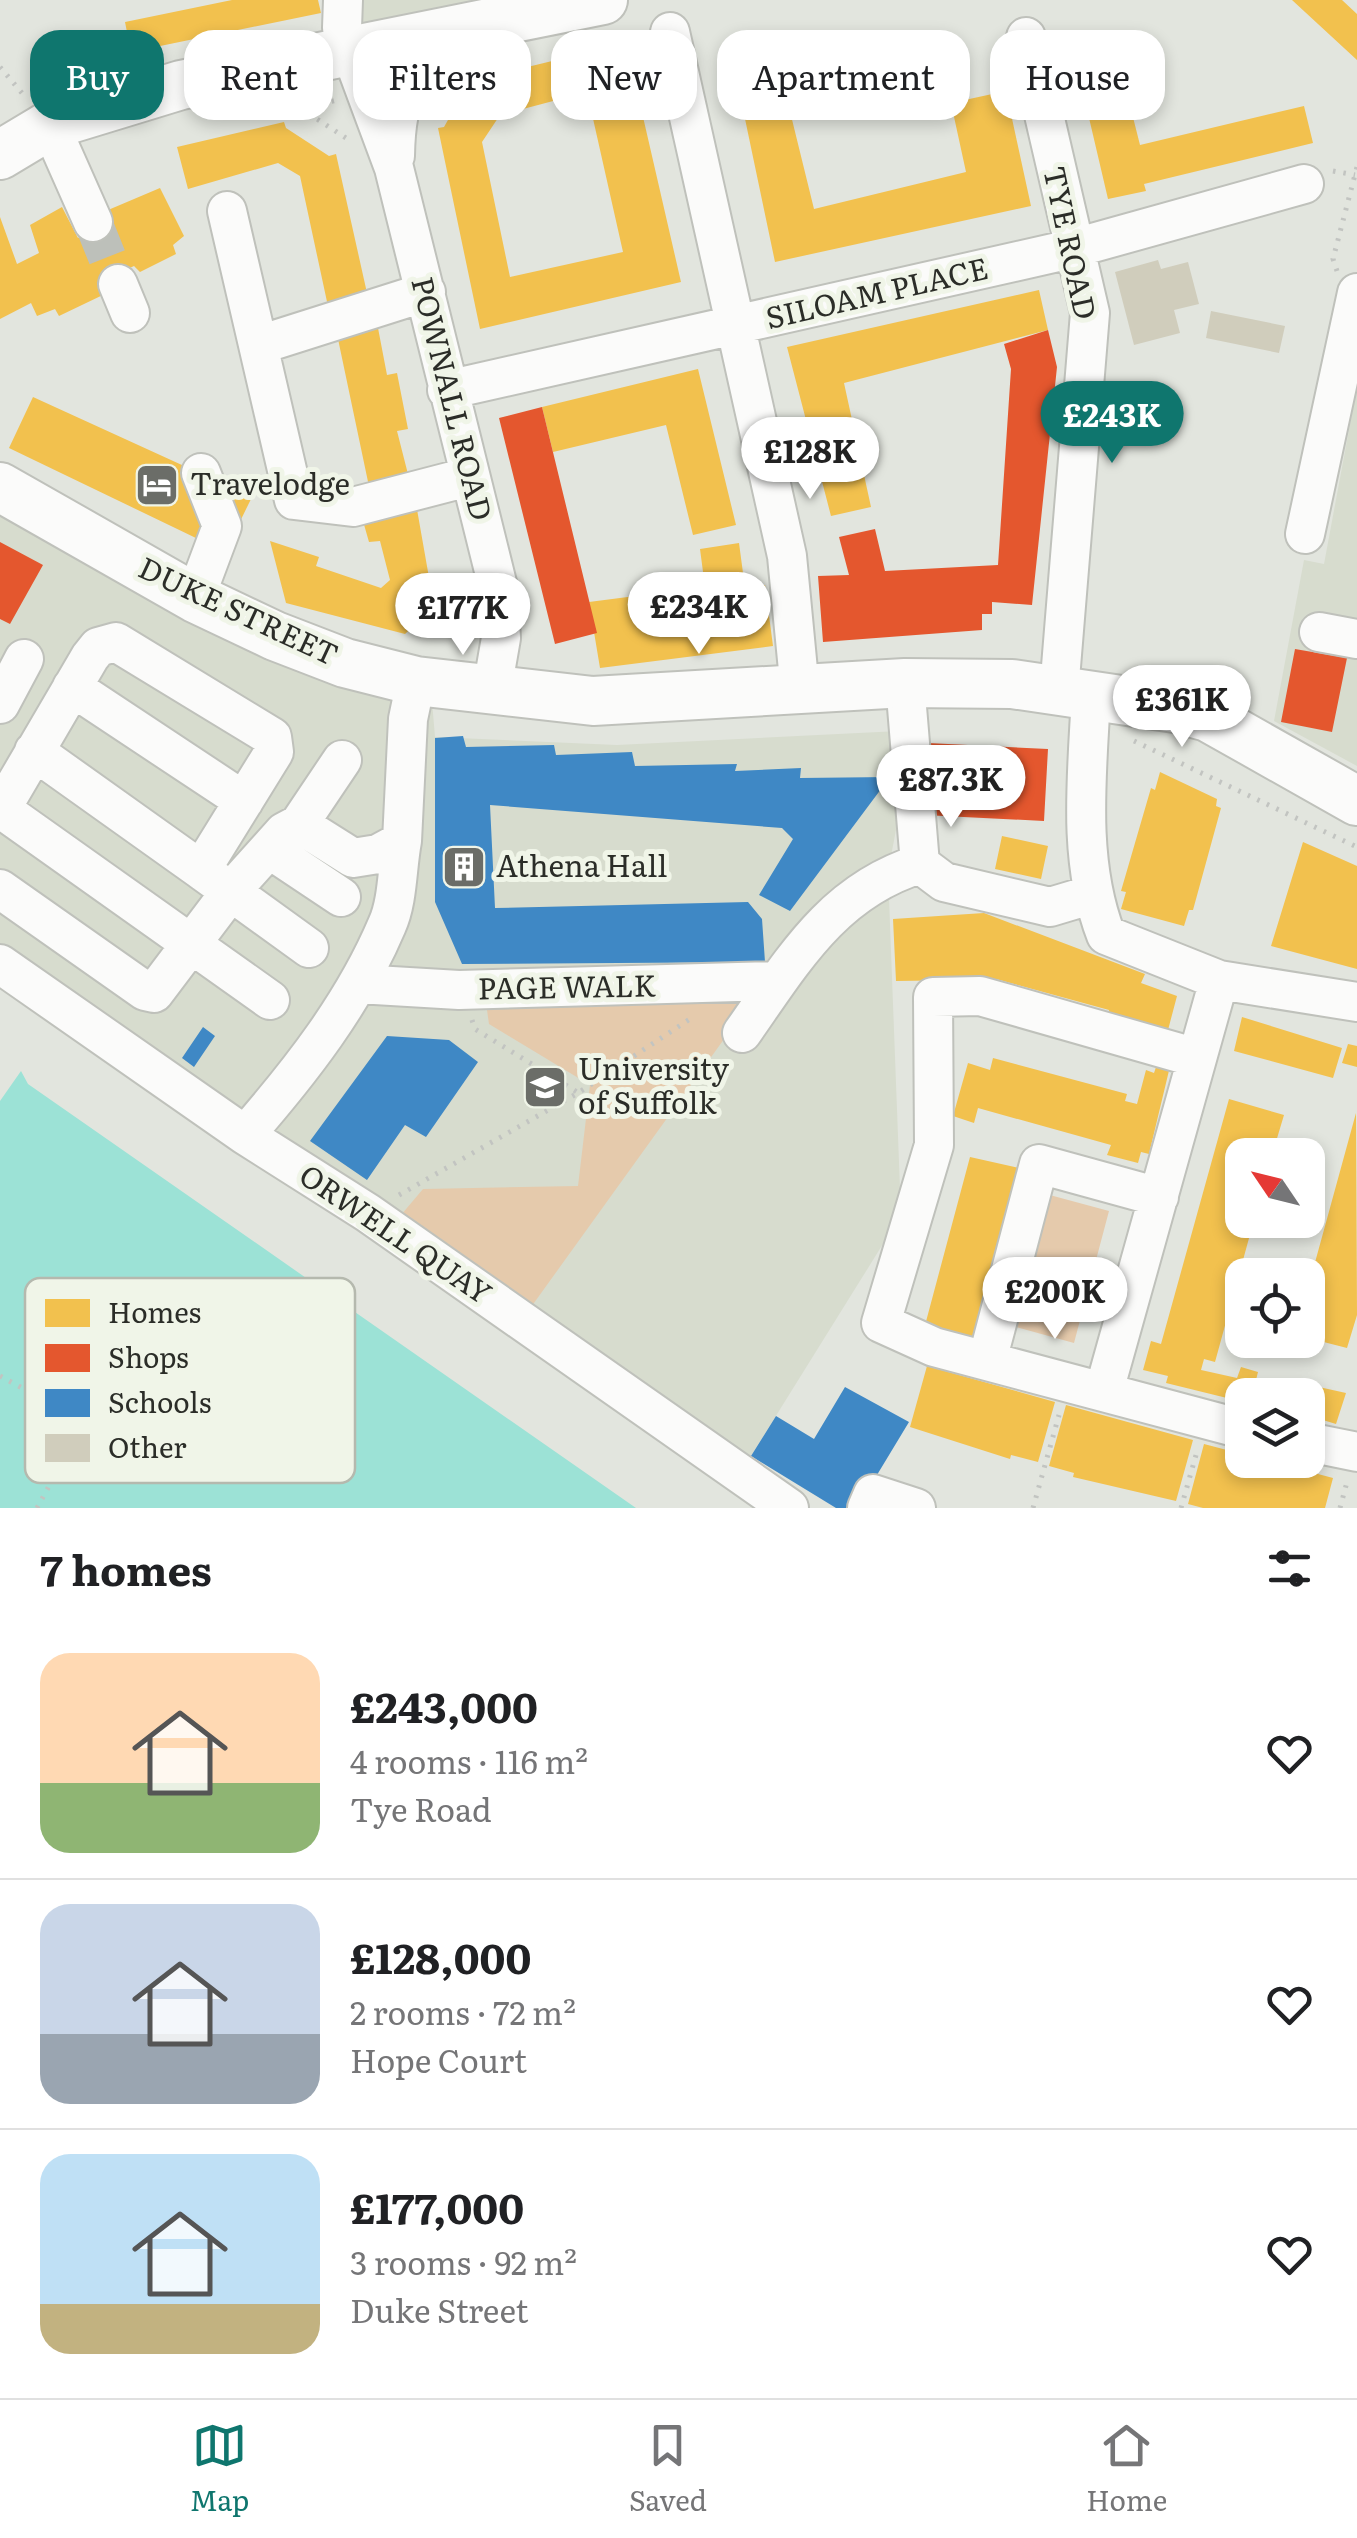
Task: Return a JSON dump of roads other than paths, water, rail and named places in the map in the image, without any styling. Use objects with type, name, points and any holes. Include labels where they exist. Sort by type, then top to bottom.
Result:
[{"type":"main road","points":[[459,30],[603,0]]},
{"type":"main road","points":[[0,155],[50,125],[181,85],[353,49]]},
{"type":"main road","name":"DUKE STREET","points":[[0,486],[195,598],[275,636],[345,662],[416,681],[593,701],[905,683],[996,683],[1080,705],[1175,708],[1208,718],[1355,801]]},
{"type":"street","name":"POWNALL ROAD","points":[[343,0],[342,28],[394,168],[502,611],[492,690]]},
{"type":"street","name":"POWNALL ROAD","points":[[394,168],[396,120]]},
{"type":"street","points":[[690,120],[787,556],[800,691]]},
{"type":"street","name":"TYE ROAD","points":[[1044,120],[1071,249],[1090,314],[1080,705],[1090,895]]},
{"type":"street","points":[[50,125],[93,222]]},
{"type":"street","name":"SILOAM PLACE","points":[[447,390],[1071,249],[1304,184]]},
{"type":"street","points":[[227,211],[294,500],[353,506],[468,477]]},
{"type":"street","points":[[1305,534],[1349,286]]},
{"type":"street","points":[[259,345],[426,292]]},
{"type":"street","points":[[195,598],[222,526],[201,474]]},
{"type":"street","points":[[1319,632],[1357,639]]},
{"type":"street","points":[[0,890],[145,991],[162,988],[193,945],[244,800],[274,752],[272,737],[116,642],[98,648],[1,810],[193,945],[270,1000]]},
{"type":"street","points":[[0,704],[24,659]]},
{"type":"street","points":[[245,1134],[297,1076],[358,984],[389,922],[390,848],[416,681]]},
{"type":"street","points":[[905,683],[920,864],[944,882],[1050,907],[1090,895],[1106,935],[1219,980],[1357,1002]]},
{"type":"street","points":[[72,688],[244,800]]},
{"type":"street","points":[[34,752],[308,948]]},
{"type":"street","points":[[216,880],[268,849],[299,824],[342,760]]},
{"type":"street","points":[[299,824],[353,858],[390,848]]},
{"type":"street","points":[[268,849],[341,898]]},
{"type":"street","points":[[742,1033],[776,981],[845,900],[896,872],[920,864]]},
{"type":"street","name":"ORWELL QUAY","points":[[0,964],[245,1134],[368,1213],[789,1508]]},
{"type":"street","points":[[1087,1386],[1159,1197],[1219,980]]},
{"type":"street","name":"PAGE WALK","points":[[358,984],[459,990],[776,981]]},
{"type":"street","points":[[1197,1058],[980,996],[933,997],[934,1145],[881,1323],[934,1348],[1225,1425]]},
{"type":"street","points":[[987,1361],[1040,1164],[1159,1197]]},
{"type":"street","points":[[1325,1445],[1357,1452]]},
{"type":"street","points":[[868,1508],[874,1494],[916,1508]]},
{"type":"water","points":[[21,1071],[28,1084],[306,1278],[25,1278],[25,1483],[355,1483],[355,1312],[636,1508],[0,1508],[0,1101]]},
{"type":"tunnel","points":[[93,222],[118,284]]},
{"type":"place","name":"Travelodge","points":[[157,485]]},
{"type":"place","name":"Athena Hall","points":[[464,867]]},
{"type":"place","name":"University of Suffolk","points":[[545,1087]]}]
